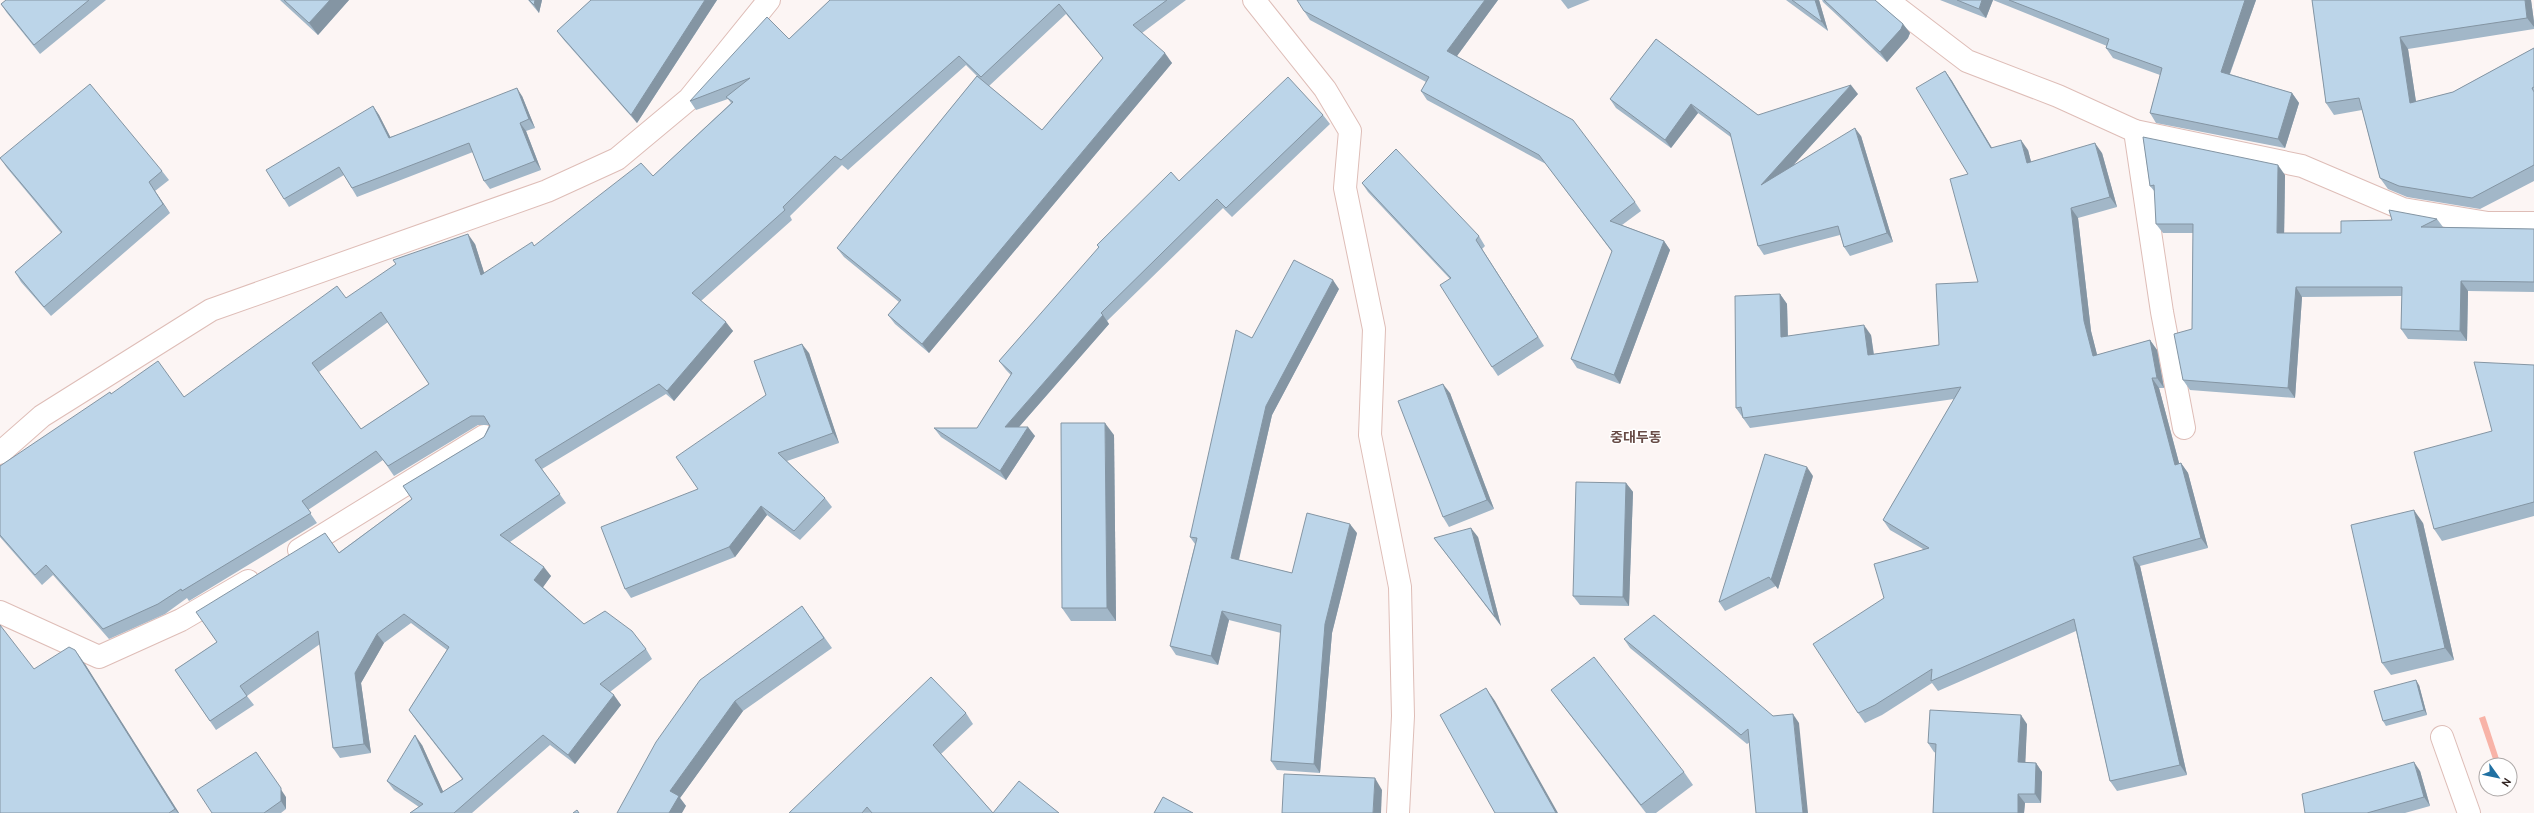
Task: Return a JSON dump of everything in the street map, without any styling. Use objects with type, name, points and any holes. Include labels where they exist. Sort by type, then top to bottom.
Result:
[{"type":"street","points":[[0,453],[42,416],[211,310],[547,191],[617,159],[689,99],[769,0]]},
{"type":"street","points":[[1254,0],[1325,89],[1350,131],[1345,188],[1374,329],[1370,435],[1400,587],[1403,716],[1398,813]]},
{"type":"street","points":[[1887,0],[1967,61],[2058,96],[2135,131],[2302,166],[2403,209],[2488,223],[2534,223]]},
{"type":"street","points":[[2135,131],[2162,312],[2184,428]]},
{"type":"street","points":[[285,559],[484,436]]},
{"type":"street","points":[[0,612],[99,657],[181,620],[265,570]]},
{"type":"street","points":[[2442,737],[2469,813]]},
{"type":"shaded area","points":[[2485,716],[2498,757],[2492,757],[2479,718]]},
{"type":"building","points":[[6,0],[89,0],[34,45],[1,4]]},
{"type":"building","points":[[284,0],[330,0],[309,23]]},
{"type":"building","points":[[529,0],[535,0],[534,5]]},
{"type":"building","points":[[591,0],[705,0],[631,115],[557,31]]},
{"type":"building","points":[[830,0],[1167,0],[1133,25],[1165,53],[922,344],[888,315],[901,300],[837,248],[977,76],[1042,130],[1103,58],[1059,4],[981,77],[959,56],[841,160],[835,156],[783,207],[785,210],[692,293],[726,322],[667,391],[659,384],[535,460],[560,494],[500,535],[544,567],[534,580],[584,624],[605,611],[632,631],[646,649],[600,684],[614,695],[568,755],[543,735],[454,813],[410,813],[423,804],[387,781],[415,735],[441,793],[463,779],[409,710],[449,647],[404,614],[377,634],[355,673],[364,744],[333,748],[318,631],[240,686],[247,696],[210,721],[175,670],[217,642],[196,612],[325,533],[339,553],[412,499],[403,486],[484,437],[490,426],[484,416],[471,416],[388,466],[376,451],[302,501],[311,513],[182,591],[181,589],[158,604],[103,629],[46,565],[35,575],[0,535],[0,466],[110,392],[111,394],[158,361],[184,397],[337,286],[346,298],[396,264],[393,260],[468,234],[481,275],[532,242],[534,246],[641,163],[653,176],[733,102],[726,97],[750,78],[690,101],[767,17],[789,39]],"holes":[[[381,312],[429,384],[361,429],[312,363]]]},
{"type":"building","points":[[1297,0],[1485,0],[1447,51],[1573,120],[1635,202],[1610,221],[1664,241],[1614,375],[1571,359],[1612,251],[1539,155],[1421,91],[1429,77],[1304,11]]},
{"type":"building","points":[[1792,0],[1815,0],[1822,22]]},
{"type":"building","points":[[1824,0],[1875,0],[1903,24],[1901,29],[1880,52]]},
{"type":"building","points":[[1957,0],[1982,0],[1979,9]]},
{"type":"building","points":[[2009,0],[2245,0],[2221,72],[2292,93],[2278,139],[2150,113],[2162,68],[2106,48],[2109,39]]},
{"type":"building","points":[[2312,0],[2525,0],[2527,18],[2400,37],[2410,103],[2453,92],[2534,48],[2534,87],[2532,88],[2534,92],[2534,165],[2472,198],[2399,186],[2380,178],[2359,98],[2326,103]]},
{"type":"building","points":[[1656,39],[1758,115],[1851,85],[1761,185],[1855,128],[1887,233],[1844,247],[1838,226],[1758,246],[1730,133],[1691,104],[1665,140],[1610,99]]},
{"type":"building","points":[[1945,71],[1991,148],[2021,140],[2027,163],[2095,143],[2110,197],[2071,208],[2084,321],[2093,356],[2150,340],[2157,378],[2152,378],[2175,465],[2181,463],[2201,538],[2133,557],[2180,765],[2110,781],[2074,619],[1931,681],[1932,669],[1875,705],[1858,713],[1813,644],[1884,598],[1874,564],[1929,548],[1883,520],[1961,387],[1743,418],[1741,407],[1736,408],[1735,296],[1780,294],[1781,337],[1864,325],[1868,355],[1939,345],[1936,284],[1978,282],[1950,179],[1968,174],[1916,88]]},
{"type":"building","points":[[1288,77],[1323,115],[1226,208],[1217,199],[1101,313],[1103,315],[1005,427],[1028,427],[1000,471],[934,428],[977,428],[1012,373],[999,361],[1099,247],[1097,245],[1171,172],[1179,181]]},
{"type":"building","points":[[90,84],[162,171],[149,182],[163,204],[44,307],[15,272],[62,232],[0,158]]},
{"type":"building","points":[[517,88],[529,119],[520,123],[535,161],[484,181],[469,143],[352,188],[339,167],[284,199],[266,170],[373,106],[389,138]]},
{"type":"building","points":[[2143,137],[2278,165],[2277,233],[2341,233],[2341,221],[2392,220],[2389,210],[2437,219],[2421,227],[2534,229],[2534,282],[2461,281],[2460,331],[2401,329],[2402,287],[2296,287],[2288,388],[2183,380],[2174,334],[2192,329],[2193,224],[2156,224],[2154,185],[2150,186]]},
{"type":"building","points":[[1396,149],[1479,236],[1476,240],[1538,337],[1492,367],[1440,285],[1451,278],[1362,183]]},
{"type":"building","points":[[1294,260],[1333,280],[1266,406],[1231,558],[1292,573],[1307,513],[1350,524],[1325,624],[1314,764],[1271,761],[1281,625],[1222,611],[1211,656],[1170,646],[1197,538],[1190,537],[1236,330],[1252,338]]},
{"type":"building","points":[[802,344],[833,433],[778,453],[825,498],[794,531],[761,506],[729,547],[625,589],[601,527],[698,489],[676,457],[766,395],[754,361]]},
{"type":"building","points":[[2474,362],[2534,365],[2534,502],[2434,529],[2414,452],[2492,431]]},
{"type":"building","points":[[1443,384],[1487,500],[1443,517],[1398,401]]},
{"type":"building","points":[[1061,423],[1105,423],[1107,608],[1062,608]]},
{"type":"building","points":[[1765,454],[1807,467],[1771,580],[1769,577],[1719,602]]},
{"type":"building","points":[[1576,482],[1626,483],[1623,597],[1573,596]]},
{"type":"building","points":[[2414,510],[2445,648],[2382,663],[2351,525]]},
{"type":"building","points":[[1471,528],[1495,617],[1434,538]]},
{"type":"building","points":[[802,606],[824,638],[735,701],[670,791],[679,796],[669,813],[617,813],[656,742],[700,680]]},
{"type":"building","points":[[1654,615],[1773,716],[1793,714],[1803,813],[1756,813],[1748,729],[1741,735],[1624,639]]},
{"type":"building","points":[[0,625],[34,669],[69,647],[75,650],[175,809],[169,813],[0,813]]},
{"type":"building","points":[[1594,657],[1684,772],[1641,805],[1551,690]]},
{"type":"building","points":[[931,677],[966,713],[933,745],[993,813],[872,813],[867,807],[862,813],[789,813]]},
{"type":"building","points":[[2416,680],[2424,710],[2383,721],[2374,691]]},
{"type":"building","points":[[1486,688],[1556,813],[1495,813],[1440,715]]},
{"type":"building","points":[[1930,710],[2021,715],[2018,762],[2036,763],[2035,794],[2018,794],[2018,813],[1933,813],[1936,744],[1928,743]]},
{"type":"building","points":[[256,752],[281,788],[281,801],[264,813],[212,813],[197,790]]},
{"type":"building","points":[[2414,762],[2424,797],[2367,813],[2305,813],[2302,794]]},
{"type":"building","points":[[1284,774],[1375,778],[1373,813],[1282,813]]},
{"type":"building","points":[[1019,781],[1059,813],[993,813]]},
{"type":"building","points":[[1163,797],[1193,813],[1154,813]]},
{"type":"district","name":"중대두동","points":[[1636,437]]}]
